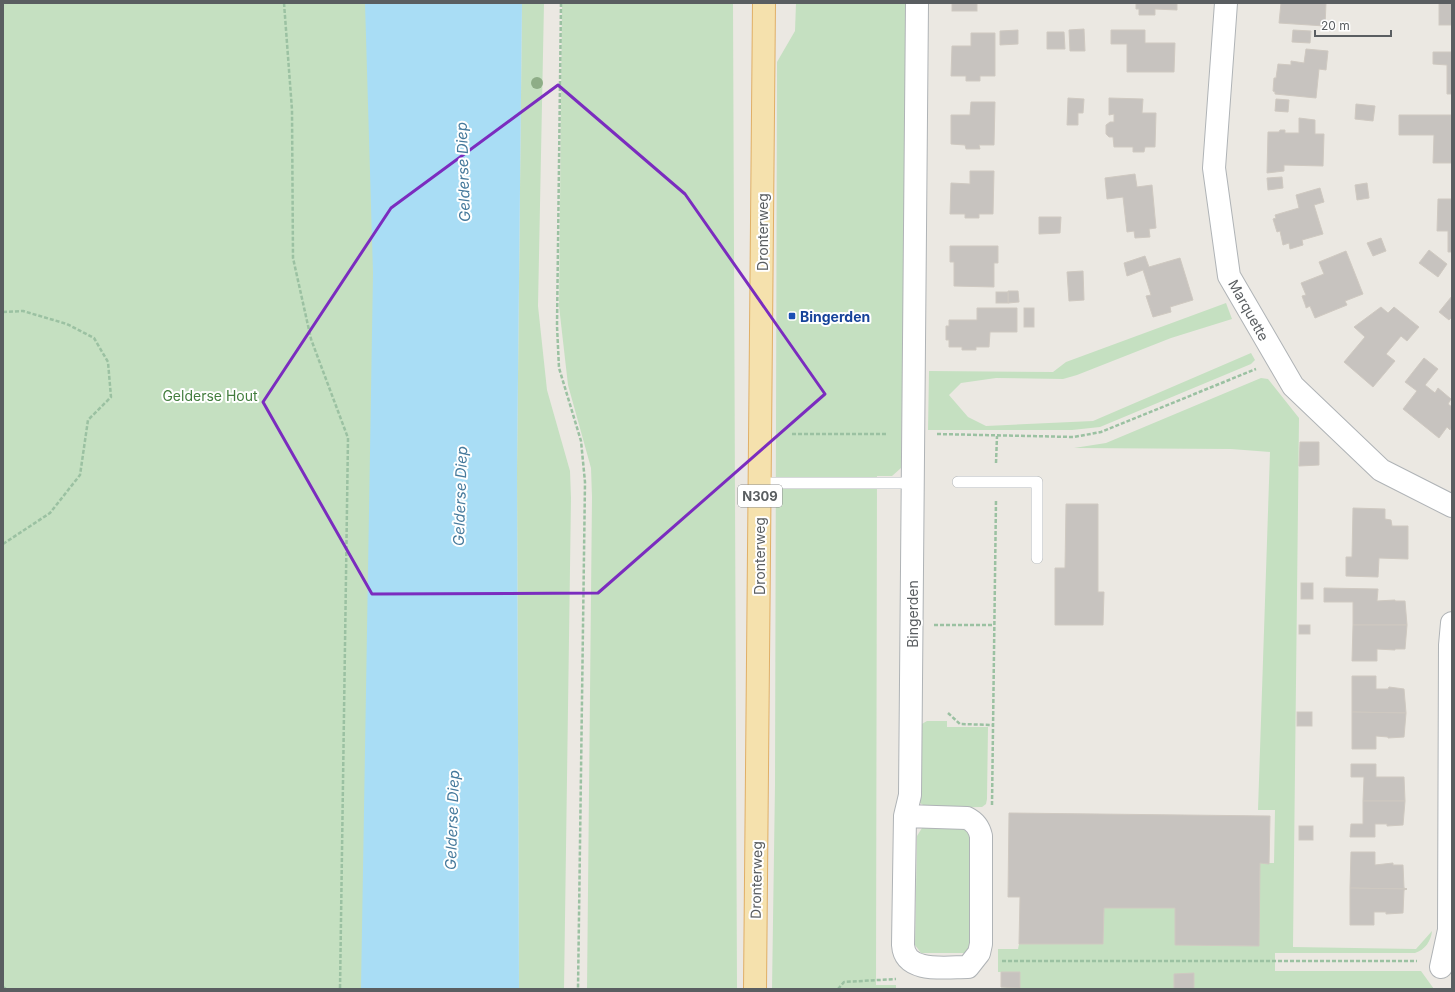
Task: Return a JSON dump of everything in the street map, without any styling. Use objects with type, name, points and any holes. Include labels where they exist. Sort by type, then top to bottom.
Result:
[{"type":"main road","name":"Dronterweg","points":[[755,989],[764,3]]},
{"type":"street","name":"Bingerden","points":[[911,963],[903,952],[903,945],[905,816],[910,795],[917,3]]},
{"type":"street","name":"Marquette","points":[[1226,3],[1214,168],[1229,276],[1276,360],[1293,386],[1381,470],[1452,506]]},
{"type":"street","points":[[1441,968],[1449,930],[1450,645],[1452,623]]},
{"type":"street","points":[[905,816],[961,817],[972,820],[981,836],[979,953],[968,967],[918,966],[911,963]]},
{"type":"lane","points":[[958,482],[1037,482],[1037,558]]},
{"type":"lane","points":[[760,483],[912,483]]},
{"type":"path","points":[[284,3],[292,110],[293,258],[311,339],[348,438],[340,989]]},
{"type":"path","points":[[561,3],[557,326],[559,368],[581,441],[585,482],[578,989]]},
{"type":"path","points":[[3,312],[23,311],[67,324],[94,338],[108,362],[110,397],[88,420],[80,475],[50,513],[3,544]]},
{"type":"path","points":[[792,434],[913,434],[1074,437],[1100,432],[1276,360]]},
{"type":"path","points":[[976,825],[992,806],[997,436]]},
{"type":"path","points":[[912,625],[994,625]]},
{"type":"path","points":[[948,713],[960,724],[993,725]]},
{"type":"path","points":[[998,961],[1420,961],[1441,968]]},
{"type":"path","points":[[838,989],[844,982],[895,980],[911,963]]},
{"type":"highlighted area","points":[[558,85],[685,194],[825,394],[598,593],[372,594],[263,402],[391,208]]},
{"type":"green space","name":"Gelderse Hout","points":[[3,3],[384,3],[392,989],[3,989]]},
{"type":"green space","points":[[522,3],[544,3],[538,306],[547,390],[570,471],[571,498],[564,989],[519,989],[517,470]]},
{"type":"green space","points":[[562,3],[733,3],[737,989],[587,989],[592,497],[591,468],[568,385],[559,306]]},
{"type":"green space","points":[[796,3],[907,3],[901,468],[892,476],[877,476],[876,985],[896,985],[896,989],[772,989],[775,785],[777,62],[795,31]]},
{"type":"green space","points":[[1226,303],[1232,319],[1171,338],[1077,375],[1063,379],[996,378],[961,383],[949,395],[968,417],[986,426],[1093,421],[1251,353],[1255,360],[1251,364],[1100,427],[1072,430],[928,430],[929,371],[1053,372],[1066,362]]},
{"type":"green space","points":[[1261,378],[1268,379],[1299,418],[1293,947],[1416,949],[1432,931],[1427,945],[1419,952],[1415,953],[1275,953],[1275,971],[1421,971],[1434,989],[1020,989],[1001,987],[1001,972],[998,972],[998,949],[1018,949],[1019,944],[1103,944],[1104,908],[1175,908],[1175,945],[1259,946],[1260,863],[1274,863],[1275,810],[1258,810],[1270,452],[1231,449],[1074,448],[1106,443]]},
{"type":"green space","points":[[927,721],[947,721],[947,727],[988,727],[987,799],[986,804],[982,807],[928,808],[920,803],[920,725]]},
{"type":"green space","points":[[922,828],[967,828],[972,835],[972,945],[966,953],[921,953],[915,945],[917,836]]},
{"type":"water","name":"Gelderse Diep","points":[[365,3],[522,3],[517,470],[519,989],[361,989],[373,273]]},
{"type":"building","points":[[952,3],[977,3],[977,11],[952,11]]},
{"type":"building","points":[[1136,3],[1177,3],[1177,10],[1155,9],[1155,15],[1139,15],[1139,9],[1136,9]]},
{"type":"building","points":[[1281,3],[1326,3],[1325,26],[1279,23]]},
{"type":"building","points":[[1439,3],[1452,3],[1452,25],[1439,25]]},
{"type":"building","points":[[1084,29],[1085,51],[1070,51],[1069,30]]},
{"type":"building","points":[[1018,30],[1018,44],[1000,45],[1000,31]]},
{"type":"building","points":[[1111,30],[1145,30],[1145,43],[1175,43],[1174,72],[1127,72],[1127,44],[1111,44]]},
{"type":"building","points":[[1293,30],[1311,31],[1310,43],[1292,42]]},
{"type":"building","points":[[1047,32],[1064,32],[1065,49],[1047,49]]},
{"type":"building","points":[[971,33],[995,33],[995,76],[980,76],[980,81],[966,81],[966,76],[951,76],[952,46],[971,46]]},
{"type":"building","points":[[1306,49],[1328,51],[1326,70],[1319,69],[1316,98],[1275,94],[1273,91],[1274,78],[1276,78],[1278,64],[1291,65],[1291,61],[1304,63]]},
{"type":"building","points":[[1433,52],[1452,52],[1452,94],[1447,94],[1447,65],[1433,64]]},
{"type":"building","points":[[1068,98],[1084,99],[1083,113],[1078,113],[1078,125],[1067,125]]},
{"type":"building","points":[[1109,98],[1143,99],[1142,113],[1156,113],[1155,147],[1145,147],[1144,152],[1133,152],[1133,147],[1114,147],[1113,137],[1109,137],[1106,134],[1106,125],[1110,122],[1114,122],[1114,114],[1109,115]]},
{"type":"building","points":[[1276,99],[1289,100],[1288,112],[1275,111]]},
{"type":"building","points":[[971,102],[995,102],[994,145],[979,145],[980,149],[966,149],[965,145],[951,144],[951,115],[970,115]]},
{"type":"building","points":[[1356,104],[1375,106],[1373,121],[1355,119]]},
{"type":"building","points":[[1399,115],[1451,115],[1452,163],[1433,163],[1434,135],[1399,135]]},
{"type":"building","points":[[1299,118],[1315,120],[1315,134],[1324,134],[1323,166],[1284,165],[1284,171],[1267,173],[1268,132],[1279,132],[1280,130],[1285,130],[1285,133],[1299,133]]},
{"type":"building","points":[[970,171],[994,171],[993,214],[979,214],[979,218],[965,218],[965,214],[950,214],[951,183],[970,184]]},
{"type":"building","points":[[1135,174],[1137,187],[1152,185],[1156,228],[1149,229],[1150,237],[1135,238],[1134,231],[1127,232],[1123,197],[1107,199],[1105,178]]},
{"type":"building","points":[[1282,177],[1283,188],[1268,190],[1267,178]]},
{"type":"building","points":[[1367,183],[1369,198],[1357,200],[1355,185]]},
{"type":"building","points":[[1320,188],[1324,202],[1314,205],[1323,234],[1302,240],[1303,245],[1290,249],[1289,243],[1283,245],[1280,231],[1277,232],[1273,219],[1276,218],[1275,215],[1299,208],[1296,195]]},
{"type":"building","points":[[1438,199],[1452,199],[1452,252],[1448,252],[1448,231],[1437,231]]},
{"type":"building","points":[[1039,217],[1061,217],[1060,233],[1039,234]]},
{"type":"building","points":[[1381,238],[1386,251],[1373,256],[1367,243]]},
{"type":"building","points":[[950,246],[998,246],[998,263],[994,263],[994,287],[954,286],[954,262],[950,262]]},
{"type":"building","points":[[1429,250],[1447,264],[1438,277],[1419,263]]},
{"type":"building","points":[[1346,251],[1363,294],[1345,301],[1347,305],[1315,318],[1310,306],[1306,308],[1302,296],[1306,295],[1301,283],[1324,274],[1319,262]]},
{"type":"building","points":[[1145,256],[1149,267],[1180,258],[1193,300],[1170,307],[1171,312],[1153,317],[1146,296],[1151,295],[1143,270],[1127,276],[1124,263]]},
{"type":"building","points":[[1083,271],[1084,300],[1069,301],[1067,272]]},
{"type":"building","points":[[1008,291],[1018,291],[1019,302],[1008,303]]},
{"type":"building","points":[[996,292],[1008,292],[1008,303],[996,303]]},
{"type":"building","points":[[1452,296],[1452,317],[1449,320],[1439,312]]},
{"type":"building","points":[[1381,307],[1388,313],[1394,307],[1419,327],[1407,341],[1401,336],[1386,354],[1395,361],[1373,387],[1344,362],[1365,337],[1354,327]]},
{"type":"building","points":[[977,308],[1017,308],[1017,332],[990,332],[989,347],[976,347],[976,350],[962,350],[962,347],[949,347],[949,340],[946,340],[946,326],[949,326],[949,320],[977,320]]},
{"type":"building","points":[[1024,308],[1034,308],[1034,327],[1024,327]]},
{"type":"building","points":[[1424,358],[1438,369],[1425,385],[1435,393],[1438,388],[1451,399],[1448,404],[1452,407],[1452,427],[1450,430],[1447,427],[1439,438],[1403,409],[1417,391],[1405,382]]},
{"type":"building","points":[[1300,442],[1319,442],[1319,465],[1299,466]]},
{"type":"building","points":[[1066,504],[1098,504],[1098,592],[1104,592],[1103,625],[1055,625],[1055,568],[1065,568]]},
{"type":"building","points":[[1353,508],[1385,509],[1385,519],[1391,520],[1392,526],[1408,526],[1408,559],[1379,558],[1378,577],[1346,576],[1346,557],[1352,557]]},
{"type":"building","points":[[1301,583],[1313,583],[1313,599],[1301,599]]},
{"type":"building","points":[[1324,588],[1378,589],[1377,601],[1405,601],[1407,625],[1353,625],[1353,602],[1324,602]]},
{"type":"building","points":[[1299,625],[1310,625],[1310,634],[1299,634]]},
{"type":"building","points":[[1353,625],[1407,625],[1405,649],[1377,649],[1377,661],[1352,661]]},
{"type":"building","points":[[1352,676],[1376,676],[1376,689],[1388,689],[1389,687],[1404,689],[1406,713],[1352,712]]},
{"type":"building","points":[[1297,712],[1312,712],[1312,726],[1297,726]]},
{"type":"building","points":[[1352,712],[1406,713],[1404,737],[1388,738],[1376,736],[1376,749],[1352,749]]},
{"type":"building","points":[[1351,764],[1376,764],[1376,777],[1404,777],[1405,801],[1363,801],[1364,777],[1351,777]]},
{"type":"building","points":[[1363,801],[1405,801],[1403,825],[1387,826],[1387,824],[1375,824],[1375,837],[1350,837],[1351,824],[1363,824]]},
{"type":"building","points":[[1009,813],[1270,816],[1269,864],[1260,863],[1259,946],[1175,945],[1175,908],[1104,908],[1103,944],[1019,944],[1020,897],[1008,897]]},
{"type":"building","points":[[1299,826],[1313,826],[1313,840],[1299,840]]},
{"type":"building","points":[[1351,852],[1375,852],[1375,865],[1393,863],[1393,865],[1403,865],[1404,888],[1407,889],[1350,888]]},
{"type":"building","points":[[1350,888],[1407,889],[1404,890],[1403,913],[1386,914],[1386,912],[1374,912],[1374,925],[1350,925]]},
{"type":"building","points":[[1001,972],[1020,972],[1020,988],[1001,987]]},
{"type":"building","points":[[1194,973],[1194,989],[1174,989],[1174,974]]},
{"type":"place","name":"Bingerden","points":[[792,316]]}]
